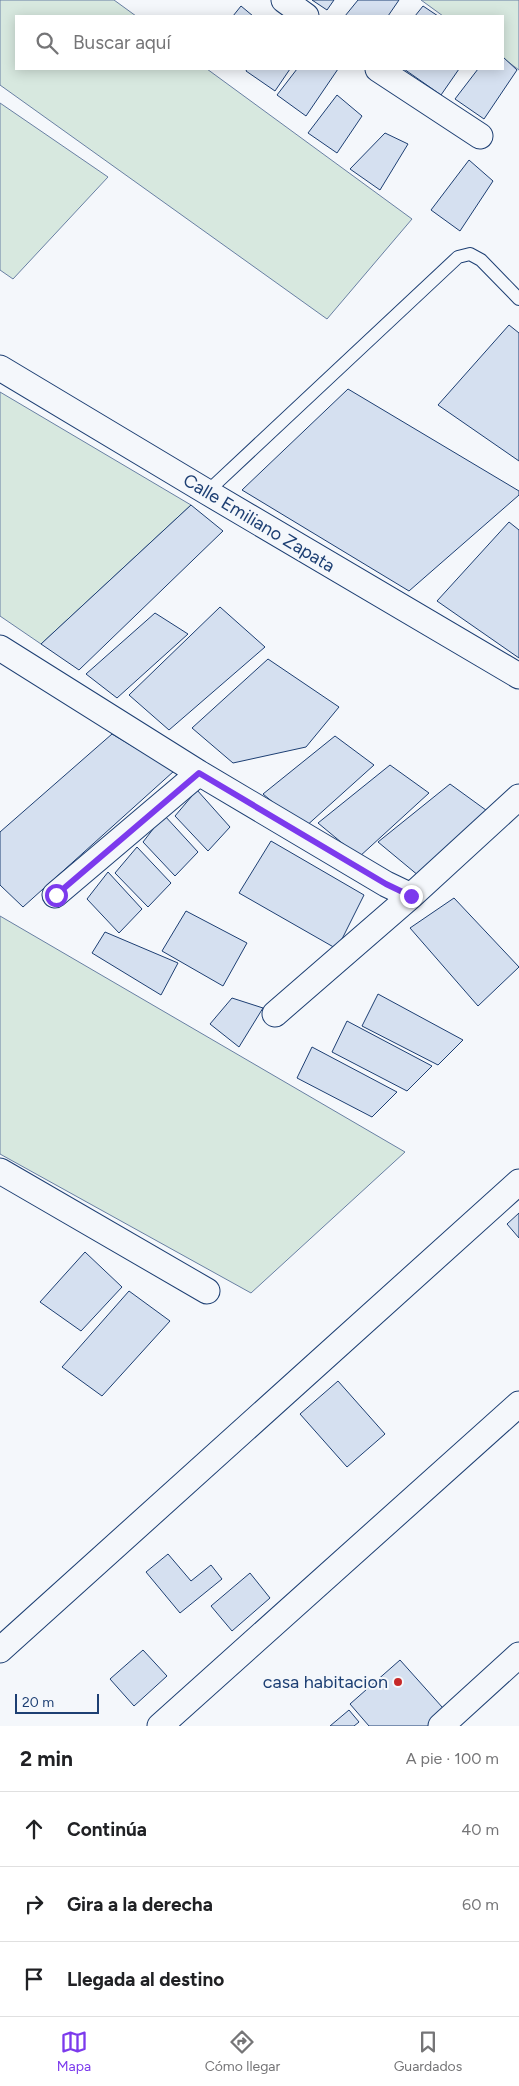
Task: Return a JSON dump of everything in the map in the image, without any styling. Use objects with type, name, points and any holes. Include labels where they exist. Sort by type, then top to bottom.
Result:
[{"type":"street","points":[[284,0],[305,15]]},
{"type":"street","points":[[380,70],[480,136]]},
{"type":"street","name":"Calle Emiliano Zapata","points":[[0,368],[519,676]]},
{"type":"street","points":[[2,652],[199,773],[386,884],[411,896]]},
{"type":"street","points":[[56,895],[199,773]]},
{"type":"street","points":[[275,1014],[411,896],[519,798]]},
{"type":"street","points":[[0,1171],[207,1291]]},
{"type":"street","points":[[0,1650],[519,1182]]},
{"type":"street","points":[[160,1726],[519,1404]]},
{"type":"street","points":[[441,1726],[519,1655]]},
{"type":"lane","points":[[207,492],[458,257],[470,254],[481,260],[519,299]]},
{"type":"shaded area","points":[[0,0],[114,0],[135,15],[15,15],[15,70],[208,70],[412,219],[327,319],[0,85]]},
{"type":"shaded area","points":[[421,0],[519,0],[519,70],[504,59],[504,15],[442,15]]},
{"type":"shaded area","points":[[0,103],[108,177],[13,279],[0,270]]},
{"type":"shaded area","points":[[0,392],[191,505],[41,644],[0,616]]},
{"type":"shaded area","points":[[0,916],[405,1152],[251,1293],[0,1154]]},
{"type":"building","points":[[312,0],[334,0],[327,10]]},
{"type":"building","points":[[358,0],[399,0],[389,15],[346,15]]},
{"type":"building","points":[[241,6],[252,15],[234,15]]},
{"type":"building","points":[[423,6],[436,15],[416,15]]},
{"type":"building","points":[[504,58],[517,70],[484,119],[455,99],[477,70],[504,70]]},
{"type":"building","points":[[246,70],[289,70],[275,91]]},
{"type":"building","points":[[296,70],[337,70],[306,116],[277,95]]},
{"type":"building","points":[[405,70],[458,70],[441,95]]},
{"type":"building","points":[[337,95],[362,116],[337,153],[308,133]]},
{"type":"building","points":[[385,133],[408,144],[380,190],[350,169]]},
{"type":"building","points":[[469,160],[493,181],[460,231],[431,210]]},
{"type":"building","points":[[509,325],[519,333],[519,461],[438,405]]},
{"type":"building","points":[[348,389],[519,491],[519,495],[409,591],[242,490]]},
{"type":"building","points":[[191,505],[223,531],[79,670],[41,644]]},
{"type":"building","points":[[509,522],[519,530],[519,658],[437,601]]},
{"type":"building","points":[[220,607],[265,647],[169,730],[129,695]]},
{"type":"building","points":[[155,613],[188,634],[117,698],[86,674]]},
{"type":"building","points":[[268,659],[339,707],[306,747],[233,763],[192,728]]},
{"type":"building","points":[[112,734],[174,771],[23,907],[0,885],[0,832]]},
{"type":"building","points":[[335,736],[374,765],[304,828],[263,794]]},
{"type":"building","points":[[390,765],[429,793],[359,857],[318,823]]},
{"type":"building","points":[[450,784],[490,813],[419,876],[378,842]]},
{"type":"building","points":[[197,790],[230,827],[208,851],[175,816]]},
{"type":"building","points":[[164,815],[198,852],[175,876],[143,842]]},
{"type":"building","points":[[271,841],[364,895],[337,949],[239,893]]},
{"type":"building","points":[[137,847],[171,883],[148,907],[115,873]]},
{"type":"building","points":[[108,872],[142,909],[119,933],[87,899]]},
{"type":"building","points":[[454,898],[519,967],[478,1006],[410,928]]},
{"type":"building","points":[[186,911],[247,943],[223,986],[162,951]]},
{"type":"building","points":[[105,932],[178,963],[161,995],[92,953]]},
{"type":"building","points":[[378,994],[463,1040],[438,1065],[362,1026]]},
{"type":"building","points":[[232,998],[263,1008],[239,1047],[210,1024]]},
{"type":"building","points":[[347,1021],[432,1066],[407,1091],[332,1052]]},
{"type":"building","points":[[312,1047],[397,1092],[372,1117],[297,1078]]},
{"type":"building","points":[[519,1213],[519,1238],[507,1224]]},
{"type":"building","points":[[85,1252],[122,1287],[81,1331],[40,1302]]},
{"type":"building","points":[[129,1291],[170,1321],[102,1396],[62,1367]]},
{"type":"building","points":[[338,1381],[385,1434],[347,1467],[300,1414]]},
{"type":"building","points":[[168,1554],[191,1581],[211,1565],[222,1579],[180,1613],[146,1572]]},
{"type":"building","name":"casa habitacion","points":[[250,1573],[270,1598],[232,1631],[211,1606]]},
{"type":"building","points":[[143,1650],[167,1676],[134,1706],[110,1679]]},
{"type":"building","name":"casa habitacion","points":[[400,1660],[451,1717],[441,1726],[369,1726],[350,1704]]},
{"type":"building","name":"casa habitacion","points":[[349,1710],[359,1722],[354,1726],[330,1726]]},
{"type":"place","name":"casa habitacion","points":[[398,1682]]},
{"type":"route","points":[[56,895],[199,773],[386,884],[411,896]]}]
